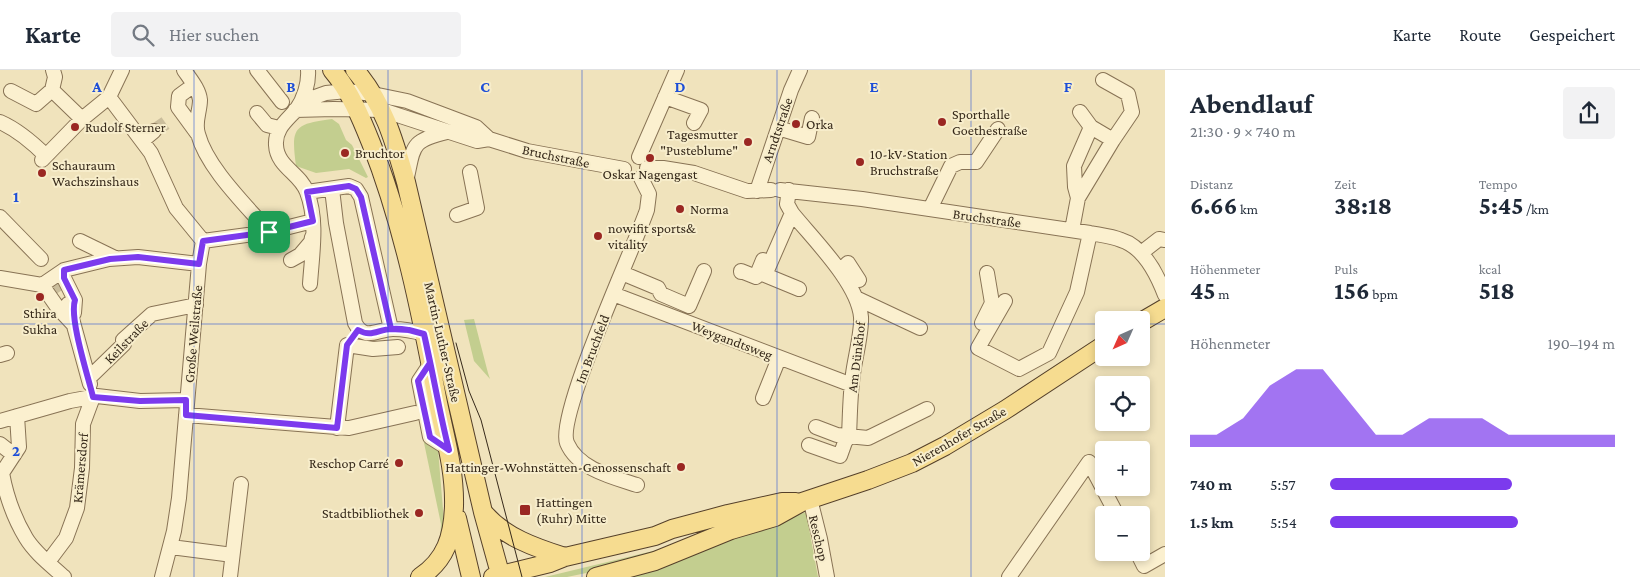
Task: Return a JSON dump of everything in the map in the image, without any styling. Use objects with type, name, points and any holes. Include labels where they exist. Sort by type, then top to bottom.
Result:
[{"type":"main road","name":"Martin-Luther-Straße","points":[[332,70],[347,91],[356,109],[378,160],[389,194],[424,334],[454,477],[454,508],[450,538],[442,555],[431,570],[420,577]]},
{"type":"main road","name":"Martin-Luther-Straße","points":[[355,70],[374,94],[382,110],[390,128],[406,182],[498,577]]},
{"type":"main road","points":[[1150,317],[1165,308]]},
{"type":"main road","name":"Nierenhofer Straße","points":[[596,577],[656,561],[731,530],[775,517],[806,501],[902,468],[945,446],[1005,410],[1095,351]]},
{"type":"main road","name":"Nierenhofer Straße","points":[[498,577],[565,557],[655,536],[672,529],[728,514],[782,502],[806,501]]},
{"type":"main road","name":"Martin-Luther-Straße","points":[[454,508],[471,577]]},
{"type":"main road","points":[[483,512],[496,526],[522,541],[565,557]]},
{"type":"street","points":[[11,91],[36,104],[52,90],[55,77],[53,70]]},
{"type":"street","points":[[0,122],[30,140],[44,158],[82,119],[109,97],[122,70]]},
{"type":"street","points":[[184,70],[200,98],[192,119]]},
{"type":"street","points":[[257,70],[282,102]]},
{"type":"street","points":[[308,70],[307,85],[298,106],[279,128],[276,138],[278,156],[283,165],[302,181],[307,192],[314,225],[310,284]]},
{"type":"street","points":[[638,157],[677,70]]},
{"type":"street","name":"Arndtstraße","points":[[757,191],[791,90],[800,70]]},
{"type":"street","points":[[1072,230],[1078,198],[1132,112],[1128,94],[1103,80]]},
{"type":"street","points":[[194,85],[179,96],[178,107],[192,119],[216,170],[269,232]]},
{"type":"street","points":[[52,90],[82,119]]},
{"type":"street","points":[[298,106],[326,93],[347,91],[374,94]]},
{"type":"street","name":"Bruchstraße","points":[[374,94],[407,101],[476,127],[489,139],[527,151],[624,169],[631,179],[662,168],[694,173],[747,191],[757,191],[784,197],[930,209],[1072,230],[1123,240],[1141,254],[1155,272],[1165,295]]},
{"type":"street","points":[[109,97],[152,153],[176,208],[203,241],[314,225]]},
{"type":"street","points":[[665,97],[701,110],[694,123]]},
{"type":"street","points":[[298,106],[382,110]]},
{"type":"street","name":"Bruchstraße","points":[[382,110],[477,141],[489,139]]},
{"type":"street","points":[[1080,112],[1091,127],[1113,140]]},
{"type":"street","points":[[257,114],[267,125],[279,128]]},
{"type":"street","points":[[778,128],[808,137],[812,118]]},
{"type":"street","points":[[172,122],[192,119]]},
{"type":"street","points":[[930,209],[951,166],[960,162],[976,162],[997,127]]},
{"type":"street","points":[[1078,198],[1075,187],[1074,166],[1091,127]]},
{"type":"street","points":[[142,141],[154,131]]},
{"type":"street","points":[[406,182],[413,151],[418,142],[427,137],[448,132]]},
{"type":"street","points":[[624,169],[624,164],[633,156],[645,162],[644,173]]},
{"type":"street","points":[[458,215],[477,208],[470,172]]},
{"type":"street","name":"Im Bruchfeld","points":[[636,485],[585,465],[572,453],[566,442],[565,434],[572,400],[647,210],[649,194],[644,173]]},
{"type":"street","points":[[307,192],[349,186],[356,189],[361,197],[391,329]]},
{"type":"street","points":[[332,189],[336,223],[355,323],[358,330],[372,334],[391,329],[409,330],[424,334]]},
{"type":"street","points":[[784,197],[825,252],[832,249],[844,267],[859,280]]},
{"type":"street","points":[[741,272],[756,277],[784,197]]},
{"type":"street","points":[[784,197],[765,275],[799,289]]},
{"type":"street","points":[[0,217],[41,259]]},
{"type":"street","points":[[291,260],[300,255],[311,242],[314,225]]},
{"type":"street","points":[[1005,301],[978,348],[1019,369],[1049,353],[1077,292],[1090,233]]},
{"type":"street","points":[[1141,254],[1159,239],[1165,240]]},
{"type":"street","name":"Große Weilstraße","points":[[162,577],[171,547],[178,498],[199,264],[203,241]]},
{"type":"street","points":[[83,266],[84,242],[115,258]]},
{"type":"street","points":[[0,282],[48,280],[64,270],[115,258],[138,257],[199,264]]},
{"type":"street","name":"Am Dünkhof","points":[[809,445],[840,456],[849,436],[852,385],[861,318],[856,298],[844,267]]},
{"type":"street","points":[[64,270],[64,278],[75,300],[75,326]]},
{"type":"street","points":[[622,272],[658,288],[661,294],[689,306],[704,271]]},
{"type":"street","points":[[982,323],[992,303],[987,273]]},
{"type":"street","points":[[48,280],[58,308],[75,326]]},
{"type":"street","name":"Weygandtsweg","points":[[613,294],[852,385]]},
{"type":"street","points":[[856,298],[920,328]]},
{"type":"street","points":[[68,304],[93,397]]},
{"type":"street","name":"Keilstraße","points":[[89,378],[124,344],[123,340],[152,314],[196,305]]},
{"type":"street","points":[[337,428],[347,345],[358,330]]},
{"type":"street","points":[[347,345],[373,349],[398,347]]},
{"type":"street","points":[[764,398],[779,358]]},
{"type":"street","points":[[0,421],[70,401],[93,397],[140,401],[337,428],[349,428],[415,413]]},
{"type":"street","name":"Krämersdorf","points":[[48,562],[66,538],[78,508],[84,424],[93,397]]},
{"type":"street","points":[[816,426],[837,435],[868,438],[927,409]]},
{"type":"street","points":[[17,416],[20,447],[2,473],[5,487],[13,512],[27,539],[64,577]]},
{"type":"street","points":[[0,444],[14,455]]},
{"type":"street","points":[[1009,577],[1090,462],[1112,506]]},
{"type":"street","points":[[230,577],[241,484]]},
{"type":"street","name":"Reschop","points":[[806,501],[820,540],[827,577]]},
{"type":"street","points":[[171,547],[225,554]]},
{"type":"street","points":[[1142,561],[1144,566],[1165,554]]},
{"type":"green space","points":[[332,119],[339,124],[346,140],[352,145],[368,177],[366,178],[349,169],[316,173],[296,166],[294,143],[298,130],[309,123]]},
{"type":"green space","points":[[474,319],[490,379],[474,361],[464,320]]},
{"type":"green space","points":[[423,438],[438,449],[445,534],[440,542],[441,524]]},
{"type":"green space","points":[[806,512],[818,577],[630,577]]},
{"type":"green space","points":[[682,544],[596,571],[567,577],[545,577]]},
{"type":"tunnel","points":[[154,131],[167,122],[171,122]]},
{"type":"tunnel","points":[[52,280],[68,304]]},
{"type":"tram line","points":[[456,343],[469,391],[481,420],[522,577]]},
{"type":"place","name":"Sporthalle Goethestraße","points":[[942,122]]},
{"type":"place","name":"Orka","points":[[796,124]]},
{"type":"place","name":"Rudolf Sterner","points":[[75,127]]},
{"type":"place","name":"Tagesmutter \"Pusteblume\"","points":[[748,142]]},
{"type":"place","name":"Bruchtor","points":[[345,153]]},
{"type":"place","name":"Oskar Nagengast","points":[[650,158]]},
{"type":"place","name":"10-kV-Station Bruchstraße","points":[[860,162]]},
{"type":"place","name":"Schauraum Wachszinshaus","points":[[42,173]]},
{"type":"place","name":"Norma","points":[[680,209]]},
{"type":"place","name":"nowifit sports& vitality","points":[[598,236]]},
{"type":"place","name":"Sthira Sukha","points":[[40,297]]},
{"type":"place","name":"Reschop Carré","points":[[399,463]]},
{"type":"place","name":"Hattinger-Wohnstätten-Genossenschaft","points":[[681,467]]},
{"type":"place","name":"Hattingen (Ruhr) Mitte","points":[[525,510]]},
{"type":"place","name":"Stadtbibliothek","points":[[419,513]]},
{"type":"route","points":[[269,232],[203,241],[199,264],[138,257],[110,259],[64,270],[64,278],[75,300],[75,326],[93,397],[140,401],[186,400],[186,415],[337,428],[349,340],[358,330],[372,334],[391,329],[409,330],[424,334],[449,450],[430,437],[424,410],[418,381],[430,363],[424,334],[409,330],[391,329],[361,197],[356,189],[349,186],[307,192],[313,221],[269,232]]}]
